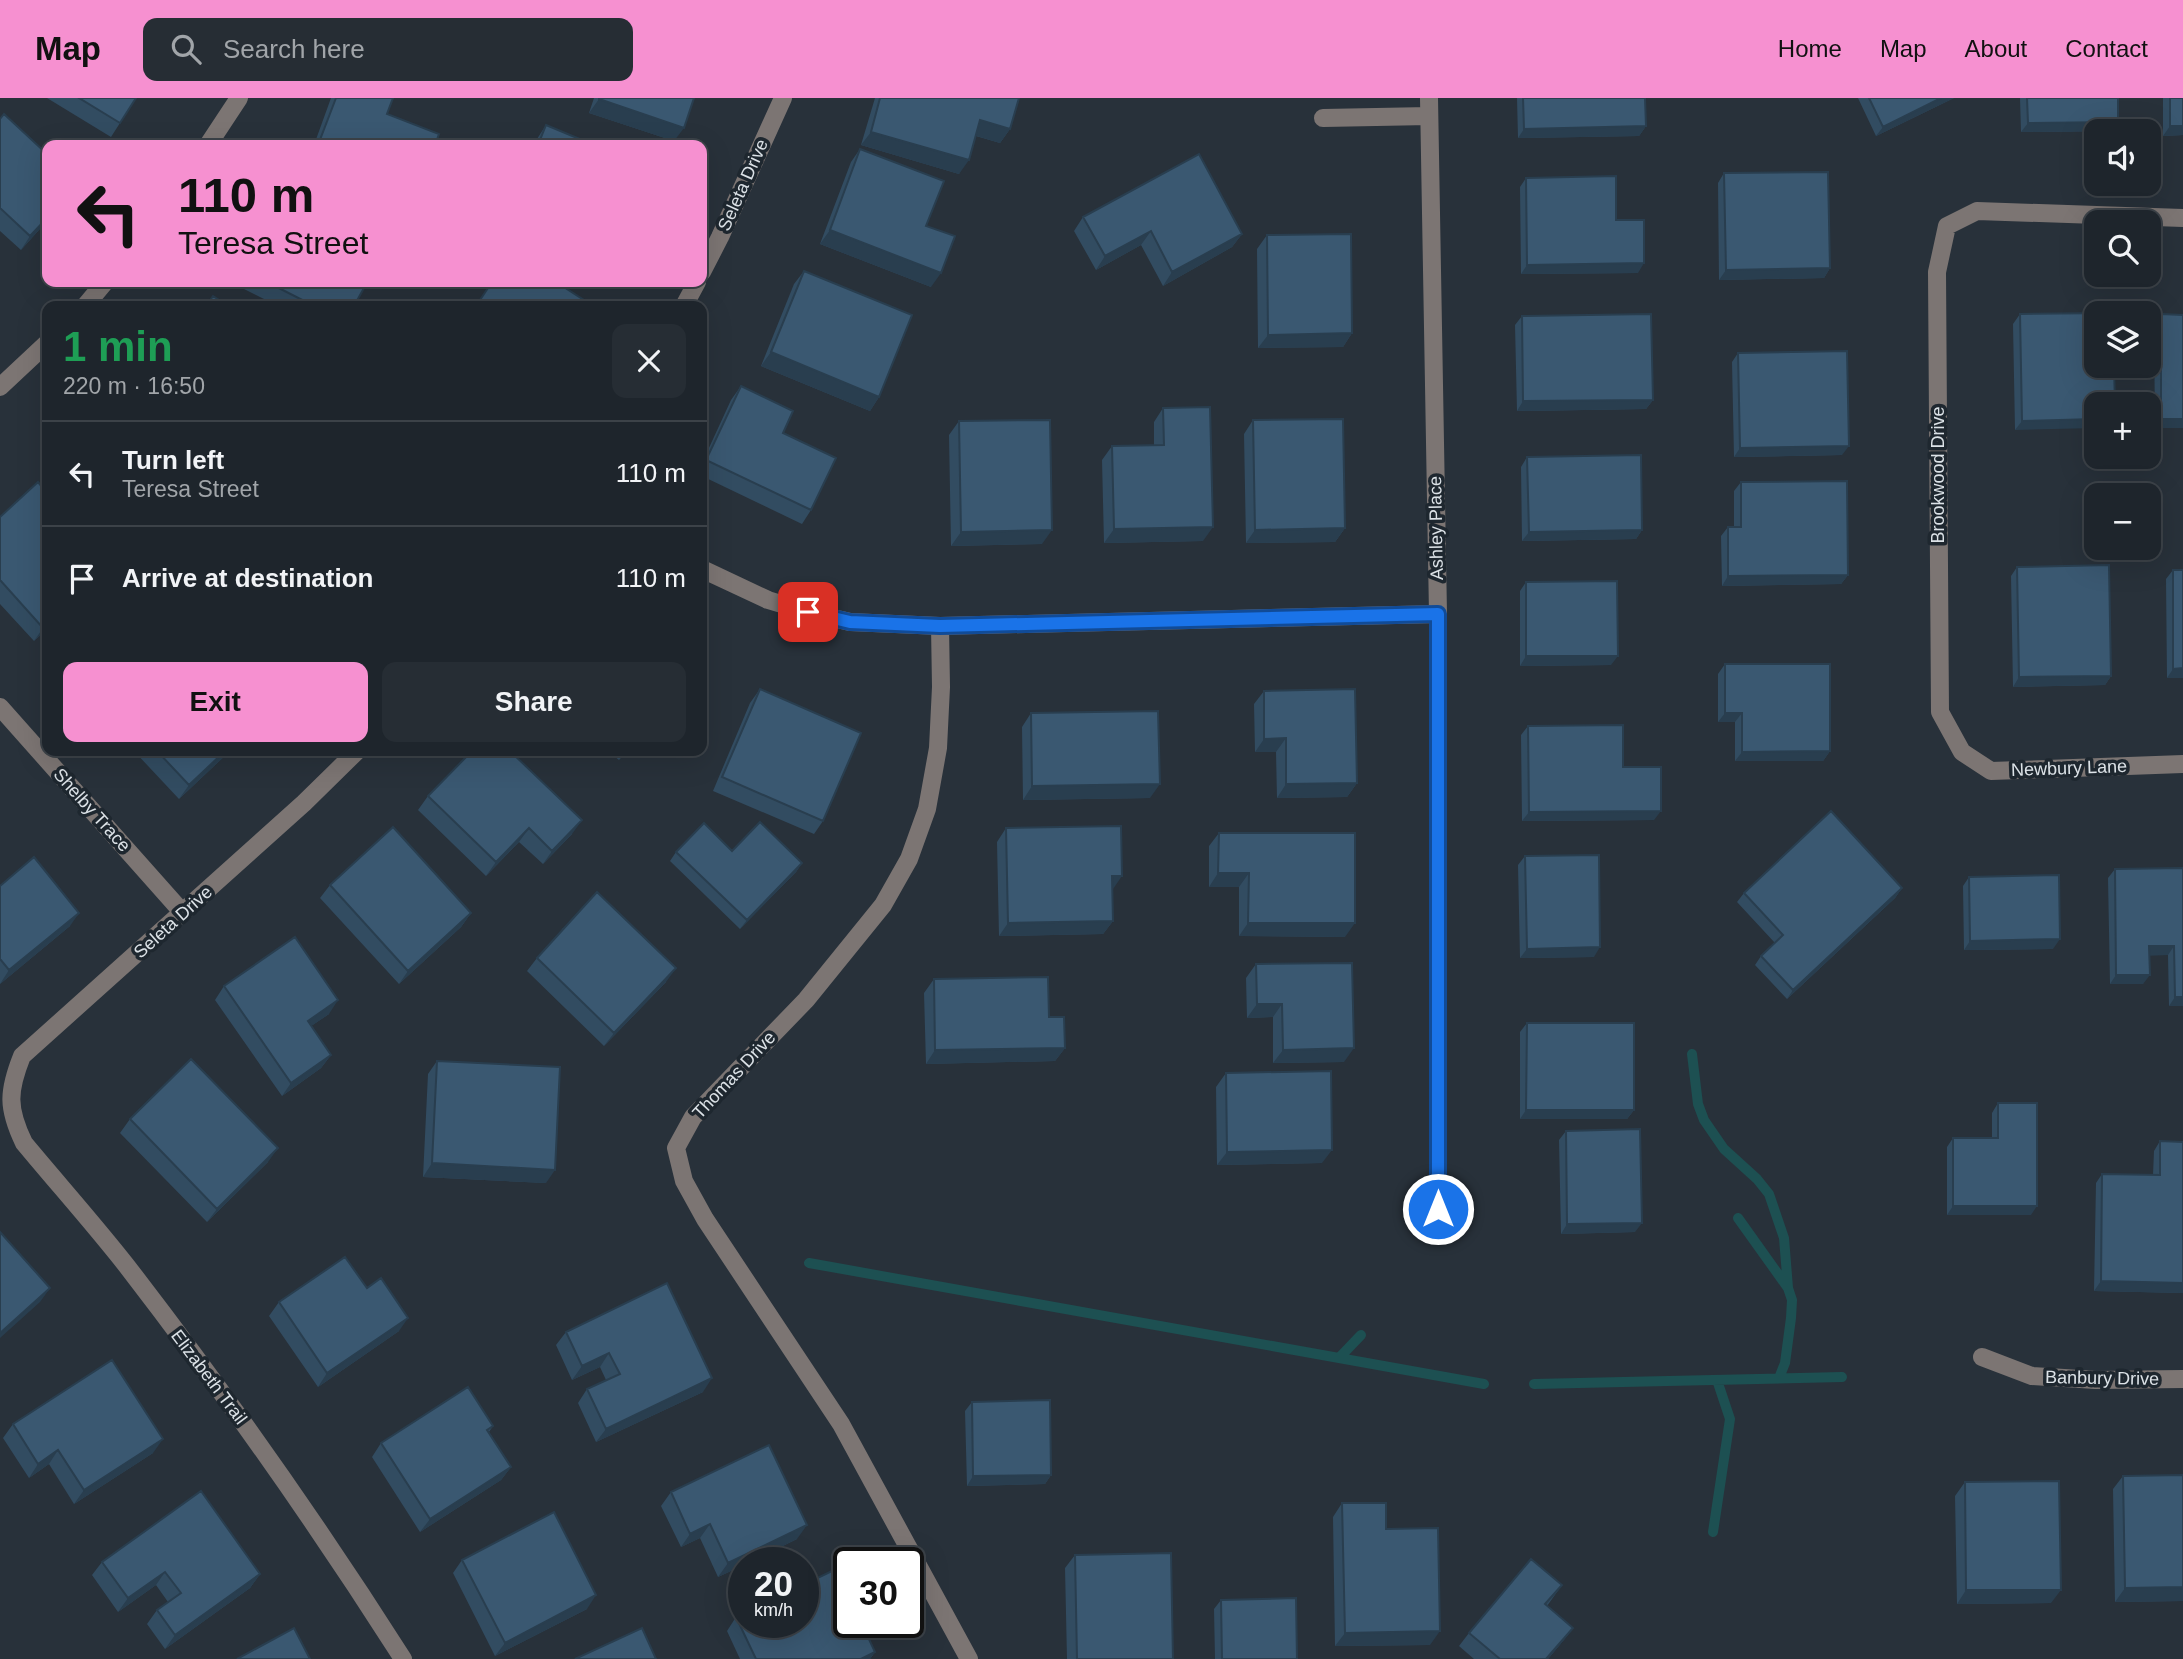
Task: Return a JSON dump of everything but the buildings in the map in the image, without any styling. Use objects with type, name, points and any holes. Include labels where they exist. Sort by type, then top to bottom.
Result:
[{"type":"street","points":[[211,140],[239,98]]},
{"type":"street","name":"Seleta Drive","points":[[707,262],[783,98]]},
{"type":"street","points":[[1323,118],[1429,107]]},
{"type":"street","name":"Ashley Place","points":[[1429,107],[1438,614],[1438,1209]]},
{"type":"street","name":"Brookwood Drive","points":[[1962,752],[1940,712],[1937,272],[1947,226],[1976,211],[2183,218]]},
{"type":"street","points":[[89,301],[101,287]]},
{"type":"street","points":[[0,387],[42,348]]},
{"type":"street","points":[[707,571],[768,600],[850,622],[940,626],[1438,614]]},
{"type":"street","name":"Thomas Drive","points":[[940,626],[941,687],[937,748],[927,809],[909,859],[883,905],[806,1000],[693,1117],[676,1148],[684,1181],[700,1209],[841,1424],[969,1659]]},
{"type":"street","name":"Shelby Trace","points":[[0,707],[42,754]]},
{"type":"street","name":"Newbury Lane","points":[[1962,752],[1991,771],[2183,764]]},
{"type":"street","name":"Shelby Trace","points":[[44,756],[183,913]]},
{"type":"street","name":"Seleta Drive","points":[[10,1103],[13,1078],[22,1056],[304,803],[352,756]]},
{"type":"street","name":"Elizabeth Trail","points":[[10,1103],[14,1124],[24,1143],[125,1264],[248,1429],[403,1659]]},
{"type":"street","name":"Banbury Drive","points":[[1982,1357],[2032,1376],[2096,1380],[2183,1379]]},
{"type":"waterway","points":[[1692,1054],[1698,1104],[1704,1120],[1724,1149],[1757,1179],[1769,1194],[1784,1238],[1788,1288]]},
{"type":"waterway","points":[[1738,1218],[1788,1288],[1792,1300],[1785,1363],[1779,1378]]},
{"type":"waterway","points":[[809,1263],[1484,1384]]},
{"type":"waterway","points":[[1339,1358],[1361,1335]]},
{"type":"waterway","points":[[1534,1384],[1842,1377]]},
{"type":"waterway","points":[[1713,1532],[1730,1419],[1717,1380]]},
{"type":"route","points":[[808,612],[850,622],[940,626],[1438,614],[1438,1209]]}]
